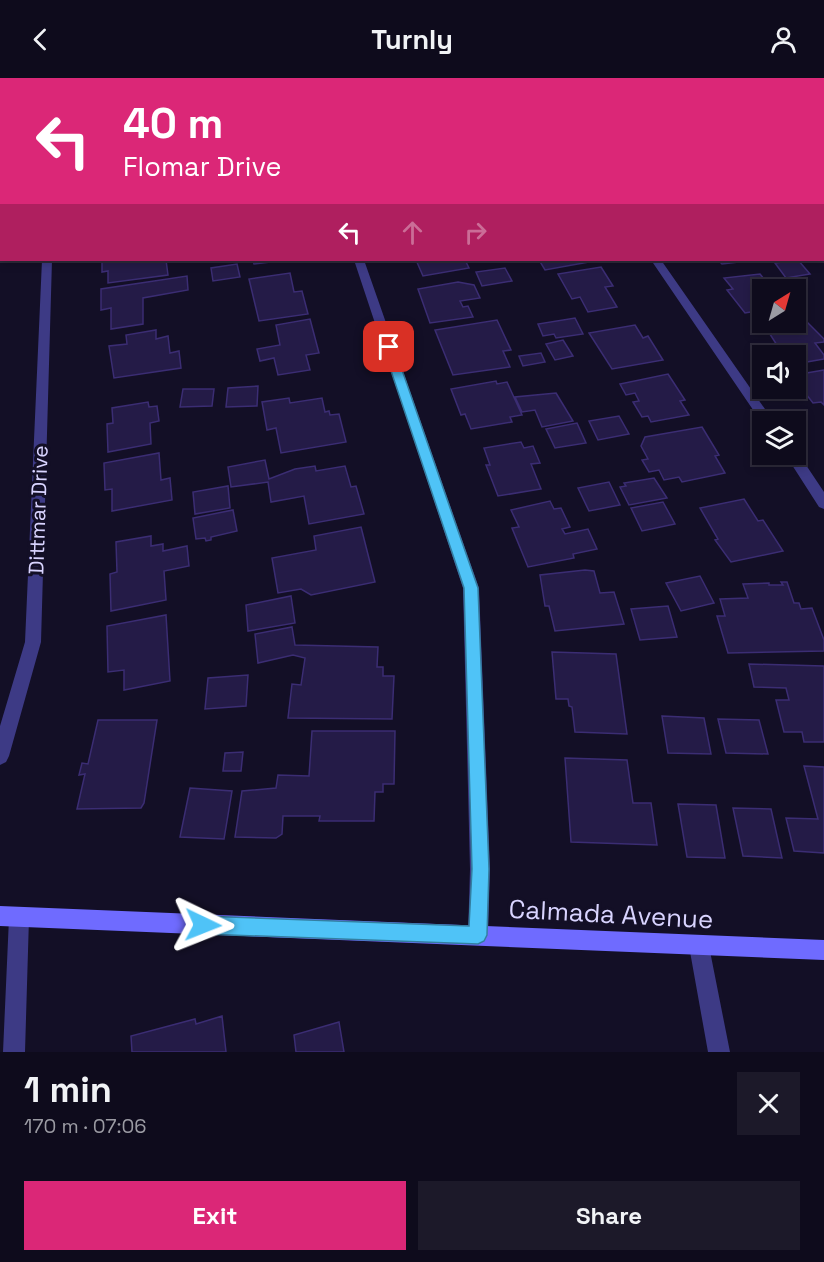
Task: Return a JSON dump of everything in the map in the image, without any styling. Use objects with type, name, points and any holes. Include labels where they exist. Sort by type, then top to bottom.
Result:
[{"type":"street","name":"Dittmar Drive","points":[[0,756],[33,642],[47,261]]},
{"type":"street","points":[[359,261],[471,588],[480,869],[478,935]]},
{"type":"street","points":[[657,261],[760,411]]},
{"type":"street","points":[[798,465],[824,503]]},
{"type":"street","points":[[10,917],[14,1052]]},
{"type":"street","name":"Calmada Avenue","points":[[10,917],[824,950]]},
{"type":"street","points":[[699,946],[719,1052]]},
{"type":"building","points":[[102,261],[166,261],[168,275],[108,283],[108,271],[102,272]]},
{"type":"building","points":[[253,261],[279,261],[254,264]]},
{"type":"building","points":[[416,261],[466,261],[469,268],[423,276]]},
{"type":"building","points":[[540,261],[594,261],[545,270]]},
{"type":"building","points":[[719,261],[748,261],[722,264]]},
{"type":"building","points":[[799,261],[810,274],[786,278],[775,263]]},
{"type":"building","points":[[237,264],[240,277],[213,281],[211,268]]},
{"type":"building","points":[[601,267],[613,286],[605,287],[617,307],[588,312],[580,297],[572,299],[558,274]]},
{"type":"building","points":[[505,268],[512,281],[482,286],[476,272]]},
{"type":"building","points":[[290,273],[294,292],[302,291],[308,314],[259,321],[249,279]]},
{"type":"building","points":[[760,274],[764,279],[752,279],[752,312],[745,313],[727,290],[733,289],[724,278]]},
{"type":"building","points":[[187,276],[188,290],[143,298],[143,324],[111,329],[111,308],[101,310],[101,289]]},
{"type":"building","points":[[458,282],[474,285],[480,298],[460,301],[463,307],[468,306],[473,317],[430,323],[418,289]]},
{"type":"building","points":[[575,318],[583,334],[556,338],[554,334],[543,336],[538,324]]},
{"type":"building","points":[[310,319],[319,353],[306,355],[310,370],[278,375],[274,358],[260,361],[257,349],[280,345],[276,325]]},
{"type":"building","points":[[497,320],[511,350],[503,351],[510,367],[453,375],[435,330]]},
{"type":"building","points":[[806,321],[824,339],[824,342],[815,343],[824,355],[824,359],[806,362],[806,345],[777,345],[769,333],[806,333]]},
{"type":"building","points":[[635,325],[643,338],[648,336],[663,360],[612,369],[589,333]]},
{"type":"building","points":[[156,330],[156,339],[168,336],[170,353],[179,351],[181,368],[114,378],[109,346],[127,344],[126,335]]},
{"type":"building","points":[[563,340],[573,356],[555,360],[546,344]]},
{"type":"building","points":[[541,353],[545,362],[523,366],[519,356]]},
{"type":"building","points":[[824,370],[824,405],[821,402],[813,403],[806,394],[806,373]]},
{"type":"building","points":[[668,374],[685,400],[680,401],[689,415],[651,422],[648,416],[642,417],[633,402],[639,401],[635,393],[626,395],[620,384]]},
{"type":"building","points":[[496,381],[497,384],[507,382],[522,415],[510,417],[512,422],[471,429],[465,414],[461,415],[451,389]]},
{"type":"building","points":[[258,386],[257,406],[226,407],[228,388]]},
{"type":"building","points":[[183,389],[214,389],[212,406],[180,407]]},
{"type":"building","points":[[556,393],[573,421],[542,427],[535,410],[522,412],[515,397]]},
{"type":"building","points":[[289,398],[290,403],[322,398],[325,412],[329,411],[330,415],[339,414],[346,442],[281,453],[276,428],[267,430],[262,402]]},
{"type":"building","points":[[148,402],[149,407],[157,406],[159,421],[150,423],[151,444],[108,452],[107,424],[113,423],[112,408]]},
{"type":"building","points":[[619,416],[629,434],[598,440],[589,421]]},
{"type":"building","points":[[577,423],[586,443],[555,448],[546,429]]},
{"type":"building","points":[[702,427],[719,455],[715,456],[725,473],[682,482],[679,477],[664,480],[659,470],[649,472],[642,460],[648,459],[641,446],[645,437]]},
{"type":"building","points":[[521,442],[524,448],[533,446],[540,463],[531,464],[541,489],[498,496],[486,465],[490,465],[484,448]]},
{"type":"building","points":[[159,453],[161,480],[170,478],[172,500],[112,511],[112,489],[105,490],[104,463]]},
{"type":"building","points":[[265,460],[269,479],[295,469],[315,466],[316,471],[345,466],[351,487],[356,486],[364,514],[309,524],[304,496],[271,502],[268,482],[231,487],[228,467]]},
{"type":"building","points":[[654,478],[667,498],[629,505],[620,487],[626,486],[624,483]]},
{"type":"building","points":[[609,482],[620,505],[589,511],[578,488]]},
{"type":"building","points":[[228,486],[230,508],[195,514],[193,492]]},
{"type":"building","points":[[744,499],[758,521],[763,520],[783,551],[731,562],[715,540],[718,539],[700,508]]},
{"type":"building","points":[[550,501],[554,509],[561,508],[570,527],[562,529],[565,534],[588,529],[597,549],[573,554],[574,558],[528,567],[512,528],[519,527],[511,510]]},
{"type":"building","points":[[663,502],[675,524],[642,531],[631,508]]},
{"type":"building","points":[[233,510],[237,531],[211,537],[211,540],[206,541],[205,538],[196,539],[193,518]]},
{"type":"building","points":[[361,527],[375,582],[311,595],[301,589],[278,593],[272,558],[316,550],[314,536]]},
{"type":"building","points":[[151,536],[151,546],[163,544],[163,551],[187,546],[189,566],[164,571],[166,600],[111,611],[110,574],[117,572],[116,542]]},
{"type":"building","points":[[594,571],[600,593],[614,592],[624,624],[555,631],[549,606],[545,606],[540,575]]},
{"type":"building","points":[[700,576],[714,603],[681,611],[666,583]]},
{"type":"building","points":[[781,582],[787,582],[794,603],[799,603],[801,609],[812,608],[824,640],[824,651],[728,653],[717,616],[725,616],[720,599],[748,598],[743,584],[783,585]]},
{"type":"building","points":[[291,596],[295,623],[248,631],[246,605]]},
{"type":"building","points":[[668,606],[677,637],[640,640],[631,609]]},
{"type":"building","points":[[166,615],[170,681],[124,690],[124,670],[108,672],[107,626]]},
{"type":"building","points":[[292,627],[295,645],[378,647],[377,667],[383,667],[383,676],[394,676],[392,719],[288,718],[292,684],[301,685],[305,658],[293,655],[258,663],[255,634]]},
{"type":"building","points":[[552,652],[616,654],[627,734],[575,732],[572,707],[569,706],[568,699],[556,699]]},
{"type":"building","points":[[749,664],[824,666],[824,742],[804,742],[802,732],[784,732],[776,700],[789,700],[786,688],[754,687]]},
{"type":"building","points":[[248,675],[246,706],[205,709],[208,678]]},
{"type":"building","points":[[662,716],[704,718],[711,754],[668,753]]},
{"type":"building","points":[[718,719],[759,720],[768,754],[726,753]]},
{"type":"building","points":[[98,720],[157,720],[144,803],[141,808],[77,809],[85,774],[79,775],[82,763],[88,764]]},
{"type":"building","points":[[312,731],[395,731],[394,784],[383,784],[383,792],[375,792],[374,821],[319,821],[320,816],[283,816],[282,834],[276,838],[235,837],[242,791],[276,788],[278,775],[309,776]]},
{"type":"building","points":[[243,752],[241,771],[223,771],[225,753]]},
{"type":"building","points":[[565,758],[627,760],[633,803],[651,803],[657,845],[571,842]]},
{"type":"building","points":[[804,766],[824,767],[824,853],[794,851],[786,818],[818,819]]},
{"type":"building","points":[[190,788],[232,791],[224,839],[180,837]]},
{"type":"building","points":[[678,804],[716,805],[725,858],[687,857]]},
{"type":"building","points":[[733,808],[771,809],[782,858],[743,856]]},
{"type":"building","points":[[222,1016],[226,1052],[132,1052],[131,1036],[195,1019],[196,1024]]},
{"type":"building","points":[[339,1022],[344,1052],[296,1052],[294,1035]]},
{"type":"route","points":[[203,925],[478,935],[480,869],[471,588],[389,347]]}]
